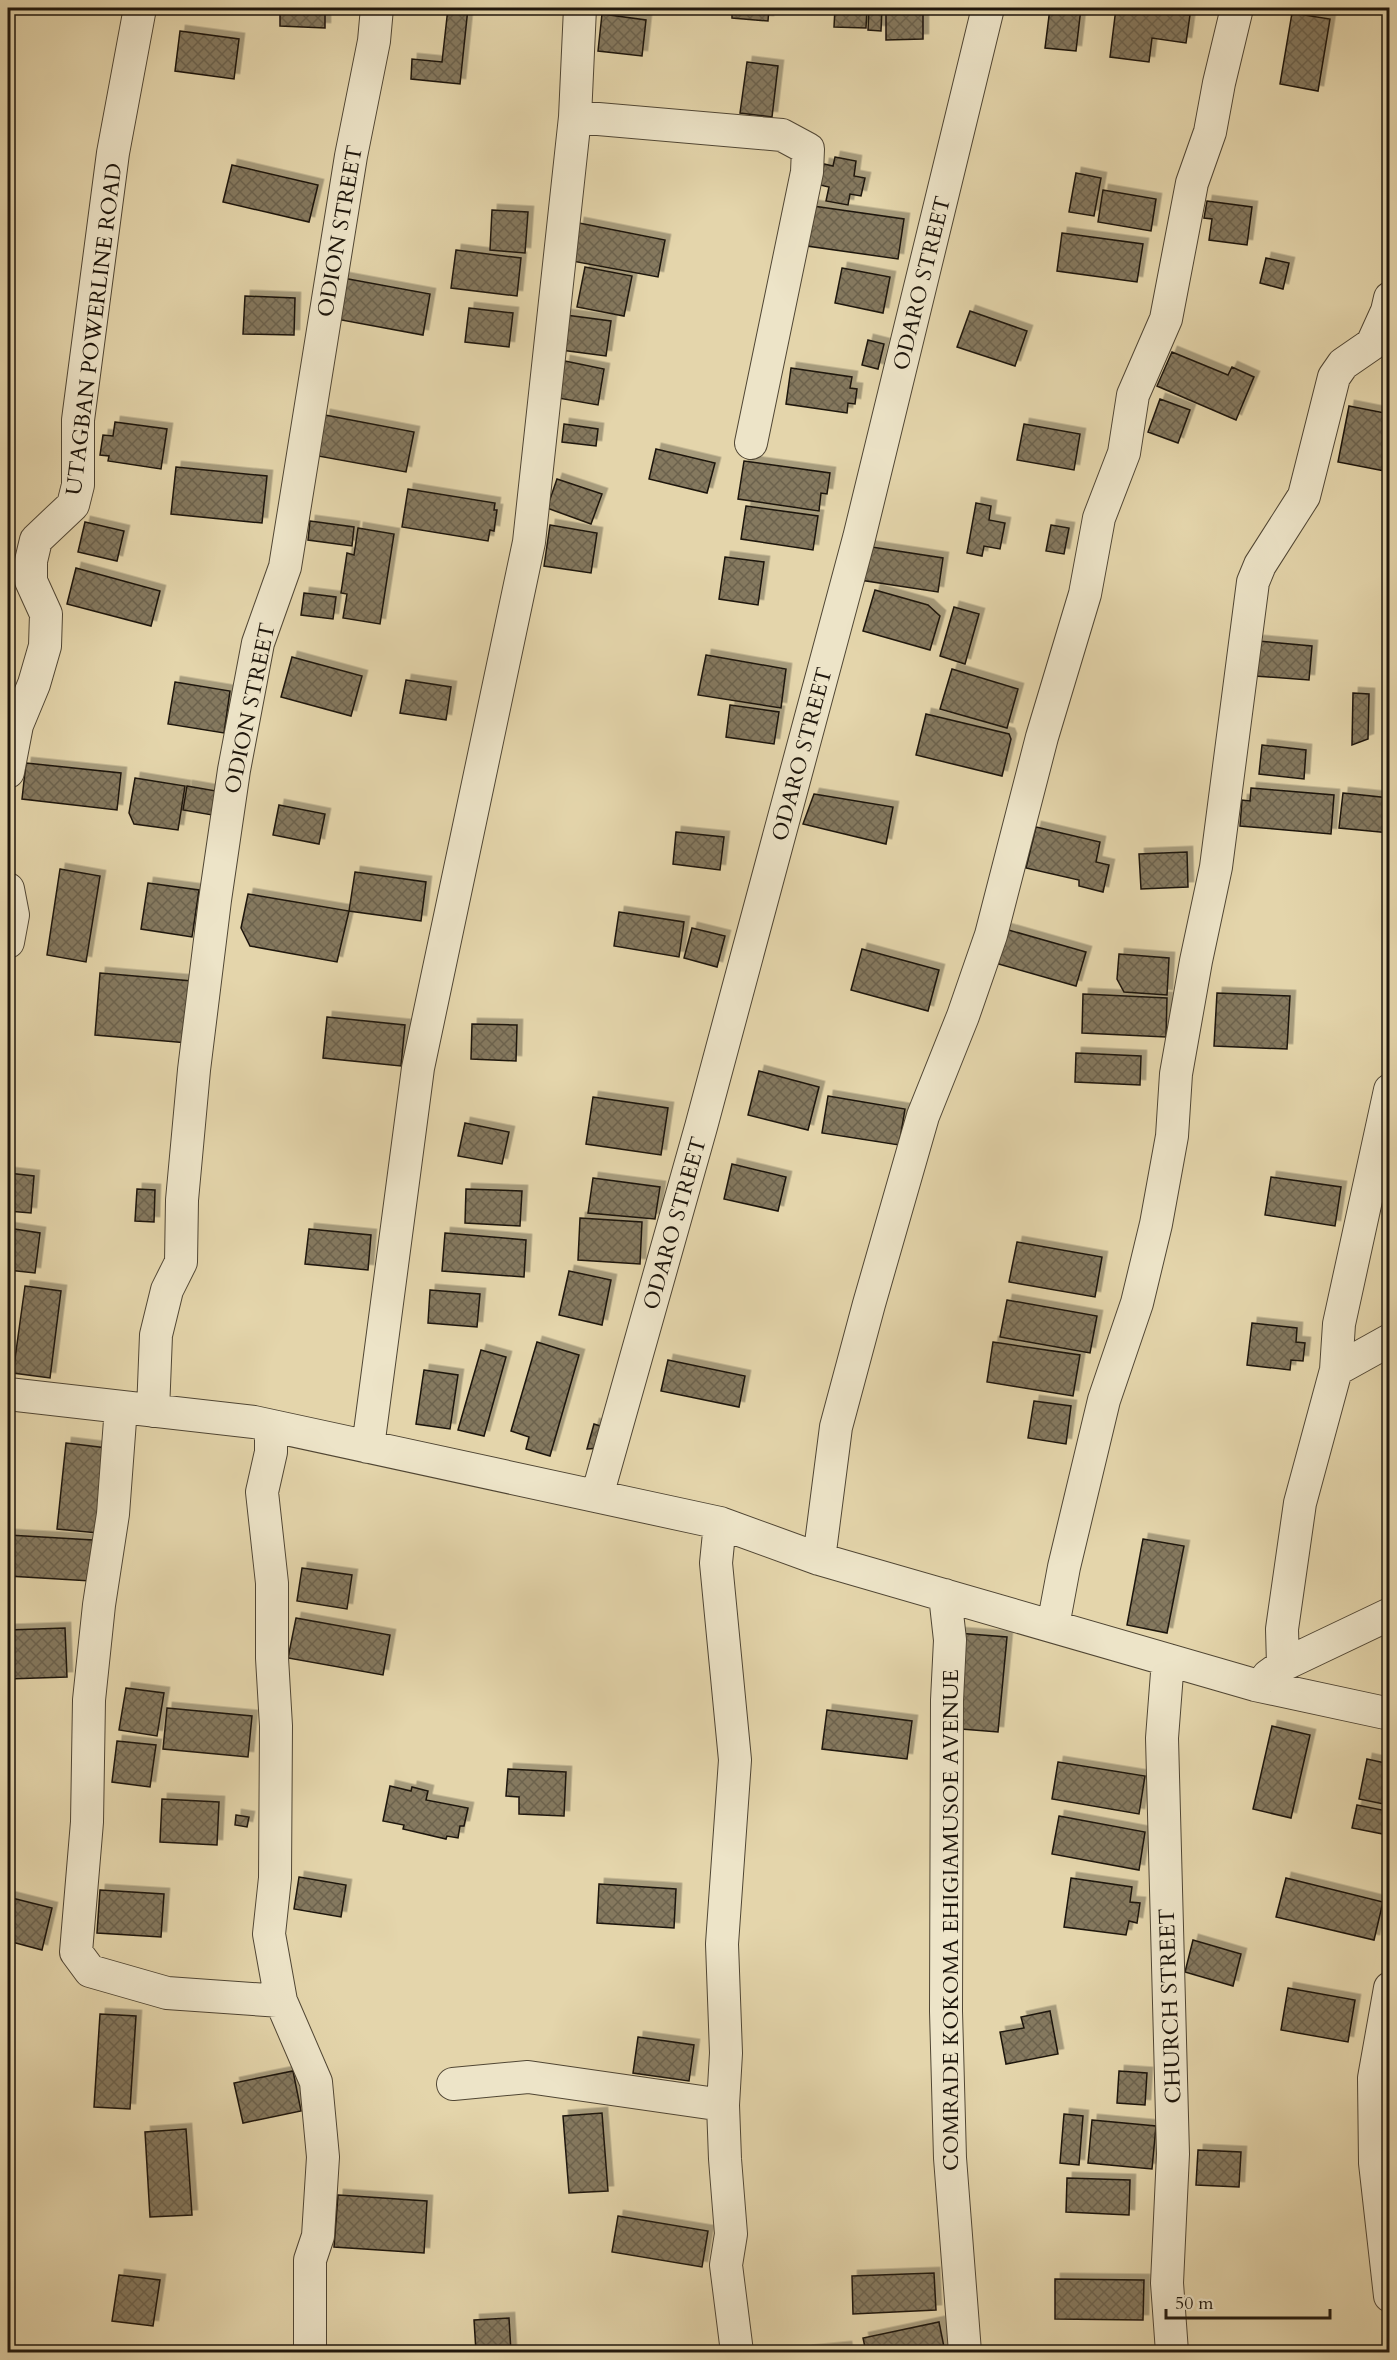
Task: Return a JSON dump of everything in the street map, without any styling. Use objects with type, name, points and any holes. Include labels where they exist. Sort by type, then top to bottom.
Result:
[{"type":"street","name":"UTAGBAN POWERLINE ROAD","points":[[8,772],[17,725],[34,684],[45,646],[46,614],[31,581],[31,561],[36,540],[73,505],[78,485],[78,420],[90,327],[113,153],[140,8]]},
{"type":"street","name":"ODION STREET","points":[[153,1411],[156,1335],[167,1290],[181,1262],[182,1200],[194,1070],[234,770],[258,643],[285,567],[347,179],[374,41],[377,8]]},
{"type":"street","points":[[368,1447],[418,1068],[529,542],[575,117],[580,8]]},
{"type":"street","name":"ODARO STREET","points":[[597,1496],[707,1104],[855,549],[988,8]]},
{"type":"street","points":[[819,1559],[836,1427],[866,1315],[923,1116],[992,935],[1042,737],[1085,594],[1099,518],[1124,453],[1133,395],[1166,319],[1192,183],[1210,132],[1237,8]]},
{"type":"street","points":[[575,117],[782,135],[808,149],[807,171],[751,443]]},
{"type":"street","points":[[1053,1626],[1064,1567],[1104,1400],[1137,1303],[1156,1224],[1172,1137],[1176,1074],[1196,961],[1216,867],[1253,582],[1260,565],[1304,496],[1334,377],[1343,364],[1372,344],[1387,311],[1389,298]]},
{"type":"street","points":[[8,889],[13,915],[8,942]]},
{"type":"street","points":[[1284,1665],[1282,1629],[1300,1503],[1336,1370],[1339,1324],[1389,1090]]},
{"type":"street","points":[[1336,1370],[1389,1340]]},
{"type":"street","points":[[8,1394],[271,1426],[720,1523],[819,1559],[1255,1685],[1389,1714]]},
{"type":"street","points":[[121,1407],[112,1514],[89,1700],[87,1822],[76,1952],[90,1971],[167,1993],[281,2001]]},
{"type":"street","points":[[271,1426],[271,1452],[262,1492],[272,1583],[272,1658],[276,1726],[275,1878],[269,1934],[281,2001],[316,2082],[323,2157],[318,2236],[310,2260],[310,2352]]},
{"type":"street","points":[[720,1523],[716,1563],[735,1760],[722,1944],[726,2053],[723,2105],[724,2159],[731,2234],[726,2265],[737,2352]]},
{"type":"street","name":"COMRADE KOKOMA EHIGIAMUSOE AVENUE","points":[[945,1595],[950,1640],[947,1700],[946,2011],[950,2158],[964,2352]]},
{"type":"street","points":[[1255,1685],[1284,1665],[1389,1614]]},
{"type":"street","name":"CHURCH STREET","points":[[1168,1660],[1162,1738],[1173,2154],[1167,2283],[1172,2352]]},
{"type":"street","points":[[1389,1988],[1374,2078],[1375,2163],[1389,2296]]},
{"type":"street","points":[[453,2085],[528,2077],[723,2105]]},
{"type":"building","points":[[280,8],[325,8],[325,28],[280,26]]},
{"type":"building","points":[[448,8],[468,8],[460,84],[411,79],[412,59],[442,62]]},
{"type":"building","points":[[732,8],[769,8],[768,21],[732,18]]},
{"type":"building","points":[[835,8],[867,8],[866,28],[834,27]]},
{"type":"building","points":[[869,8],[882,8],[881,31],[868,30]]},
{"type":"building","points":[[886,8],[923,8],[923,39],[886,40]]},
{"type":"building","points":[[1050,8],[1081,8],[1076,51],[1045,48]]},
{"type":"building","points":[[1116,8],[1190,15],[1186,43],[1152,38],[1149,62],[1110,57]]},
{"type":"building","points":[[1292,13],[1330,19],[1318,91],[1280,84]]},
{"type":"building","points":[[602,14],[646,20],[642,56],[598,51]]},
{"type":"building","points":[[180,31],[239,39],[234,79],[175,71]]},
{"type":"building","points":[[747,62],[778,66],[772,117],[740,113]]},
{"type":"building","points":[[835,157],[856,161],[854,176],[865,178],[861,196],[850,194],[848,205],[826,201],[829,187],[820,185],[824,164],[833,166]]},
{"type":"building","points":[[232,165],[318,185],[309,222],[223,202]]},
{"type":"building","points":[[1076,173],[1101,178],[1094,216],[1069,212]]},
{"type":"building","points":[[1103,190],[1156,199],[1151,231],[1098,222]]},
{"type":"building","points":[[1207,201],[1252,207],[1247,245],[1209,240],[1212,219],[1204,218]]},
{"type":"building","points":[[813,206],[904,219],[898,259],[807,246]]},
{"type":"building","points":[[492,210],[528,212],[525,253],[490,250]]},
{"type":"building","points":[[579,223],[665,240],[658,277],[572,261]]},
{"type":"building","points":[[1062,233],[1143,244],[1137,282],[1057,271]]},
{"type":"building","points":[[456,250],[521,258],[517,296],[451,288]]},
{"type":"building","points":[[1266,258],[1289,263],[1283,289],[1260,283]]},
{"type":"building","points":[[585,267],[632,276],[624,316],[577,307]]},
{"type":"building","points":[[842,268],[890,277],[883,313],[835,303]]},
{"type":"building","points":[[343,278],[430,294],[423,335],[336,319]]},
{"type":"building","points":[[245,296],[295,298],[294,335],[243,334]]},
{"type":"building","points":[[469,308],[513,313],[509,347],[465,342]]},
{"type":"building","points":[[970,311],[1027,331],[1015,366],[957,347]]},
{"type":"building","points":[[558,314],[611,321],[606,356],[561,350]]},
{"type":"building","points":[[868,340],[884,344],[878,369],[862,365]]},
{"type":"building","points":[[1172,352],[1228,375],[1232,367],[1254,377],[1236,420],[1157,386]]},
{"type":"building","points":[[565,361],[604,369],[598,405],[558,398]]},
{"type":"building","points":[[791,368],[852,377],[850,388],[857,389],[855,404],[848,403],[847,413],[786,404]]},
{"type":"building","points":[[1160,399],[1190,410],[1178,443],[1148,432]]},
{"type":"building","points":[[1349,406],[1390,414],[1390,472],[1338,462]]},
{"type":"building","points":[[325,415],[414,432],[406,472],[318,456]]},
{"type":"building","points":[[115,422],[167,429],[161,469],[108,461],[109,456],[100,455],[103,435],[113,436]]},
{"type":"building","points":[[564,424],[598,429],[596,446],[562,442]]},
{"type":"building","points":[[1024,424],[1080,434],[1074,470],[1017,460]]},
{"type":"building","points":[[656,449],[715,463],[707,493],[649,479]]},
{"type":"building","points":[[744,461],[830,473],[827,494],[821,493],[819,511],[738,499]]},
{"type":"building","points":[[176,467],[267,476],[262,523],[171,514]]},
{"type":"building","points":[[557,479],[602,494],[591,524],[547,508]]},
{"type":"building","points":[[408,489],[495,503],[494,510],[497,510],[494,531],[490,530],[488,541],[402,527]]},
{"type":"building","points":[[976,503],[991,506],[989,520],[1005,523],[1000,549],[984,546],[982,556],[967,553]]},
{"type":"building","points":[[746,506],[818,516],[813,550],[741,539]]},
{"type":"building","points":[[310,521],[354,527],[352,546],[308,540]]},
{"type":"building","points":[[85,522],[124,531],[117,561],[78,552]]},
{"type":"building","points":[[550,525],[597,533],[591,573],[544,566]]},
{"type":"building","points":[[1051,525],[1069,528],[1064,554],[1046,551]]},
{"type":"building","points":[[358,528],[394,534],[380,624],[343,618],[347,594],[341,593],[347,553],[354,555]]},
{"type":"building","points":[[865,546],[943,558],[938,592],[860,580]]},
{"type":"building","points":[[725,557],[764,562],[758,605],[719,599]]},
{"type":"building","points":[[76,568],[160,591],[151,626],[67,604]]},
{"type":"building","points":[[875,590],[928,605],[940,616],[930,650],[863,631]]},
{"type":"building","points":[[304,593],[336,597],[333,619],[301,615]]},
{"type":"building","points":[[954,607],[979,614],[965,664],[940,656]]},
{"type":"building","points":[[1258,641],[1312,646],[1309,680],[1255,676]]},
{"type":"building","points":[[706,655],[786,669],[781,708],[698,695]]},
{"type":"building","points":[[292,657],[362,676],[351,716],[281,697]]},
{"type":"building","points":[[952,669],[1018,689],[1007,728],[940,709]]},
{"type":"building","points":[[406,680],[451,687],[446,720],[400,713]]},
{"type":"building","points":[[175,682],[230,691],[224,733],[168,724]]},
{"type":"building","points":[[1353,693],[1369,694],[1368,739],[1352,745]]},
{"type":"building","points":[[730,705],[779,712],[774,744],[726,737]]},
{"type":"building","points":[[926,714],[1009,734],[1011,739],[1002,776],[916,755]]},
{"type":"building","points":[[1262,745],[1306,750],[1304,779],[1259,774]]},
{"type":"building","points":[[26,763],[121,773],[117,810],[22,799]]},
{"type":"building","points":[[135,778],[185,786],[178,830],[134,824],[129,813]]},
{"type":"building","points":[[187,786],[222,792],[218,816],[183,810]]},
{"type":"building","points":[[1251,788],[1334,795],[1331,834],[1240,826],[1242,800],[1250,801]]},
{"type":"building","points":[[1343,793],[1390,798],[1390,833],[1339,828]]},
{"type":"building","points":[[814,794],[893,807],[886,844],[803,824]]},
{"type":"building","points":[[279,805],[325,814],[319,844],[273,835]]},
{"type":"building","points":[[1036,827],[1100,842],[1096,862],[1109,865],[1103,892],[1079,886],[1079,880],[1026,868]]},
{"type":"building","points":[[676,832],[724,837],[720,870],[673,864]]},
{"type":"building","points":[[1187,852],[1188,887],[1141,889],[1139,854]]},
{"type":"building","points":[[60,869],[100,876],[86,962],[47,955]]},
{"type":"building","points":[[355,872],[426,882],[421,921],[349,911]]},
{"type":"building","points":[[148,883],[199,890],[192,937],[141,929]]},
{"type":"building","points":[[248,894],[349,911],[337,962],[250,946],[241,928]]},
{"type":"building","points":[[619,912],[684,922],[679,957],[614,946]]},
{"type":"building","points":[[692,928],[725,936],[717,967],[684,958]]},
{"type":"building","points":[[1005,929],[1086,952],[1076,986],[995,963]]},
{"type":"building","points":[[862,949],[939,970],[928,1011],[851,990]]},
{"type":"building","points":[[1119,954],[1169,958],[1167,995],[1124,992],[1117,979]]},
{"type":"building","points":[[100,973],[192,981],[188,1043],[95,1035]]},
{"type":"building","points":[[1217,993],[1290,996],[1287,1049],[1214,1046]]},
{"type":"building","points":[[1083,994],[1167,998],[1166,1037],[1082,1033]]},
{"type":"building","points":[[327,1017],[405,1025],[401,1066],[323,1058]]},
{"type":"building","points":[[472,1024],[517,1025],[516,1061],[471,1059]]},
{"type":"building","points":[[1076,1053],[1141,1056],[1140,1085],[1075,1082]]},
{"type":"building","points":[[759,1071],[819,1087],[808,1130],[748,1115]]},
{"type":"building","points":[[828,1096],[905,1109],[899,1145],[822,1133]]},
{"type":"building","points":[[593,1097],[668,1108],[661,1155],[586,1144]]},
{"type":"building","points":[[465,1123],[509,1132],[502,1164],[458,1156]]},
{"type":"building","points":[[732,1164],[786,1177],[778,1211],[724,1199]]},
{"type":"building","points":[[8,1173],[34,1176],[31,1213],[8,1211]]},
{"type":"building","points":[[1271,1177],[1341,1187],[1335,1226],[1265,1215]]},
{"type":"building","points":[[593,1178],[660,1187],[655,1219],[588,1213]]},
{"type":"building","points":[[137,1189],[155,1190],[154,1222],[135,1221]]},
{"type":"building","points":[[466,1189],[522,1191],[520,1226],[465,1223]]},
{"type":"building","points":[[580,1218],[642,1222],[640,1264],[578,1260]]},
{"type":"building","points":[[8,1228],[40,1233],[35,1273],[8,1270]]},
{"type":"building","points":[[309,1229],[371,1235],[368,1270],[305,1264]]},
{"type":"building","points":[[445,1233],[526,1240],[524,1277],[442,1271]]},
{"type":"building","points":[[1017,1242],[1102,1257],[1095,1297],[1009,1282]]},
{"type":"building","points":[[569,1271],[611,1280],[602,1325],[559,1315]]},
{"type":"building","points":[[25,1286],[61,1291],[50,1378],[13,1373]]},
{"type":"building","points":[[430,1290],[480,1294],[477,1327],[428,1323]]},
{"type":"building","points":[[1007,1300],[1097,1316],[1090,1353],[1000,1337]]},
{"type":"building","points":[[1252,1323],[1297,1328],[1296,1342],[1305,1343],[1303,1361],[1291,1360],[1290,1370],[1247,1365]]},
{"type":"building","points":[[537,1342],[579,1355],[550,1456],[526,1449],[529,1437],[511,1431]]},
{"type":"building","points":[[993,1342],[1080,1355],[1073,1396],[987,1382]]},
{"type":"building","points":[[481,1350],[506,1357],[484,1436],[458,1430]]},
{"type":"building","points":[[668,1360],[745,1376],[739,1407],[661,1391]]},
{"type":"building","points":[[424,1370],[458,1375],[450,1429],[416,1424]]},
{"type":"building","points":[[1034,1401],[1071,1406],[1066,1444],[1028,1438]]},
{"type":"building","points":[[594,1424],[610,1429],[605,1448],[587,1449]]},
{"type":"building","points":[[66,1443],[107,1448],[98,1533],[57,1529]]},
{"type":"building","points":[[8,1535],[93,1540],[91,1581],[8,1576]]},
{"type":"building","points":[[1143,1539],[1184,1546],[1167,1633],[1127,1625]]},
{"type":"building","points":[[302,1568],[352,1575],[347,1609],[297,1601]]},
{"type":"building","points":[[296,1618],[390,1635],[383,1675],[288,1658]]},
{"type":"building","points":[[65,1628],[67,1677],[8,1679],[8,1630]]},
{"type":"building","points":[[957,1633],[1007,1637],[998,1732],[949,1728]]},
{"type":"building","points":[[126,1688],[164,1693],[157,1736],[119,1730]]},
{"type":"building","points":[[167,1708],[252,1716],[248,1757],[163,1749]]},
{"type":"building","points":[[827,1710],[912,1721],[907,1759],[822,1749]]},
{"type":"building","points":[[1272,1726],[1310,1735],[1291,1818],[1253,1809]]},
{"type":"building","points":[[117,1741],[156,1745],[150,1787],[112,1782]]},
{"type":"building","points":[[1367,1759],[1390,1764],[1389,1805],[1359,1799]]},
{"type":"building","points":[[1058,1762],[1145,1776],[1139,1814],[1052,1799]]},
{"type":"building","points":[[508,1769],[566,1772],[564,1816],[519,1814],[519,1797],[506,1796]]},
{"type":"building","points":[[390,1786],[411,1791],[412,1787],[428,1791],[426,1800],[468,1808],[464,1826],[460,1826],[458,1838],[447,1836],[446,1839],[403,1829],[404,1825],[383,1821]]},
{"type":"building","points":[[162,1799],[219,1802],[217,1845],[160,1842]]},
{"type":"building","points":[[1357,1805],[1387,1811],[1383,1834],[1352,1828]]},
{"type":"building","points":[[236,1815],[249,1817],[247,1827],[235,1825]]},
{"type":"building","points":[[1059,1816],[1145,1832],[1139,1870],[1052,1854]]},
{"type":"building","points":[[299,1877],[346,1885],[341,1917],[294,1909]]},
{"type":"building","points":[[1071,1878],[1132,1887],[1130,1902],[1140,1903],[1137,1923],[1129,1921],[1126,1935],[1064,1927]]},
{"type":"building","points":[[1286,1878],[1383,1902],[1374,1940],[1276,1917]]},
{"type":"building","points":[[599,1884],[676,1889],[674,1928],[597,1923]]},
{"type":"building","points":[[100,1890],[164,1894],[161,1937],[97,1933]]},
{"type":"building","points":[[8,1897],[52,1908],[42,1950],[8,1941]]},
{"type":"building","points":[[1193,1940],[1241,1954],[1233,1986],[1185,1972]]},
{"type":"building","points":[[1288,1988],[1355,2000],[1348,2042],[1281,2030]]},
{"type":"building","points":[[1050,2011],[1058,2054],[1006,2064],[1000,2032],[1024,2028],[1021,2017]]},
{"type":"building","points":[[100,2014],[136,2016],[130,2109],[94,2107]]},
{"type":"building","points":[[638,2037],[694,2045],[689,2081],[633,2073]]},
{"type":"building","points":[[293,2071],[301,2111],[243,2123],[234,2083]]},
{"type":"building","points":[[1119,2071],[1147,2073],[1145,2105],[1117,2103]]},
{"type":"building","points":[[602,2113],[608,2191],[569,2193],[563,2116]]},
{"type":"building","points":[[1064,2114],[1083,2116],[1079,2165],[1060,2163]]},
{"type":"building","points":[[1092,2120],[1156,2126],[1152,2169],[1088,2163]]},
{"type":"building","points":[[186,2129],[192,2215],[150,2217],[145,2132]]},
{"type":"building","points":[[1198,2150],[1241,2152],[1239,2187],[1196,2185]]},
{"type":"building","points":[[1067,2178],[1130,2180],[1129,2215],[1066,2212]]},
{"type":"building","points":[[338,2195],[427,2201],[424,2253],[334,2247]]},
{"type":"building","points":[[618,2216],[708,2231],[702,2267],[612,2252]]},
{"type":"building","points":[[934,2273],[936,2310],[853,2314],[852,2276]]},
{"type":"building","points":[[119,2275],[160,2280],[153,2326],[112,2321]]},
{"type":"building","points":[[1055,2279],[1144,2280],[1143,2320],[1055,2319]]},
{"type":"building","points":[[509,2318],[511,2352],[476,2352],[474,2320]]},
{"type":"building","points":[[939,2322],[945,2352],[866,2352],[863,2338]]},
{"type":"building","points":[[846,2347],[847,2352],[807,2352],[807,2351]]}]
